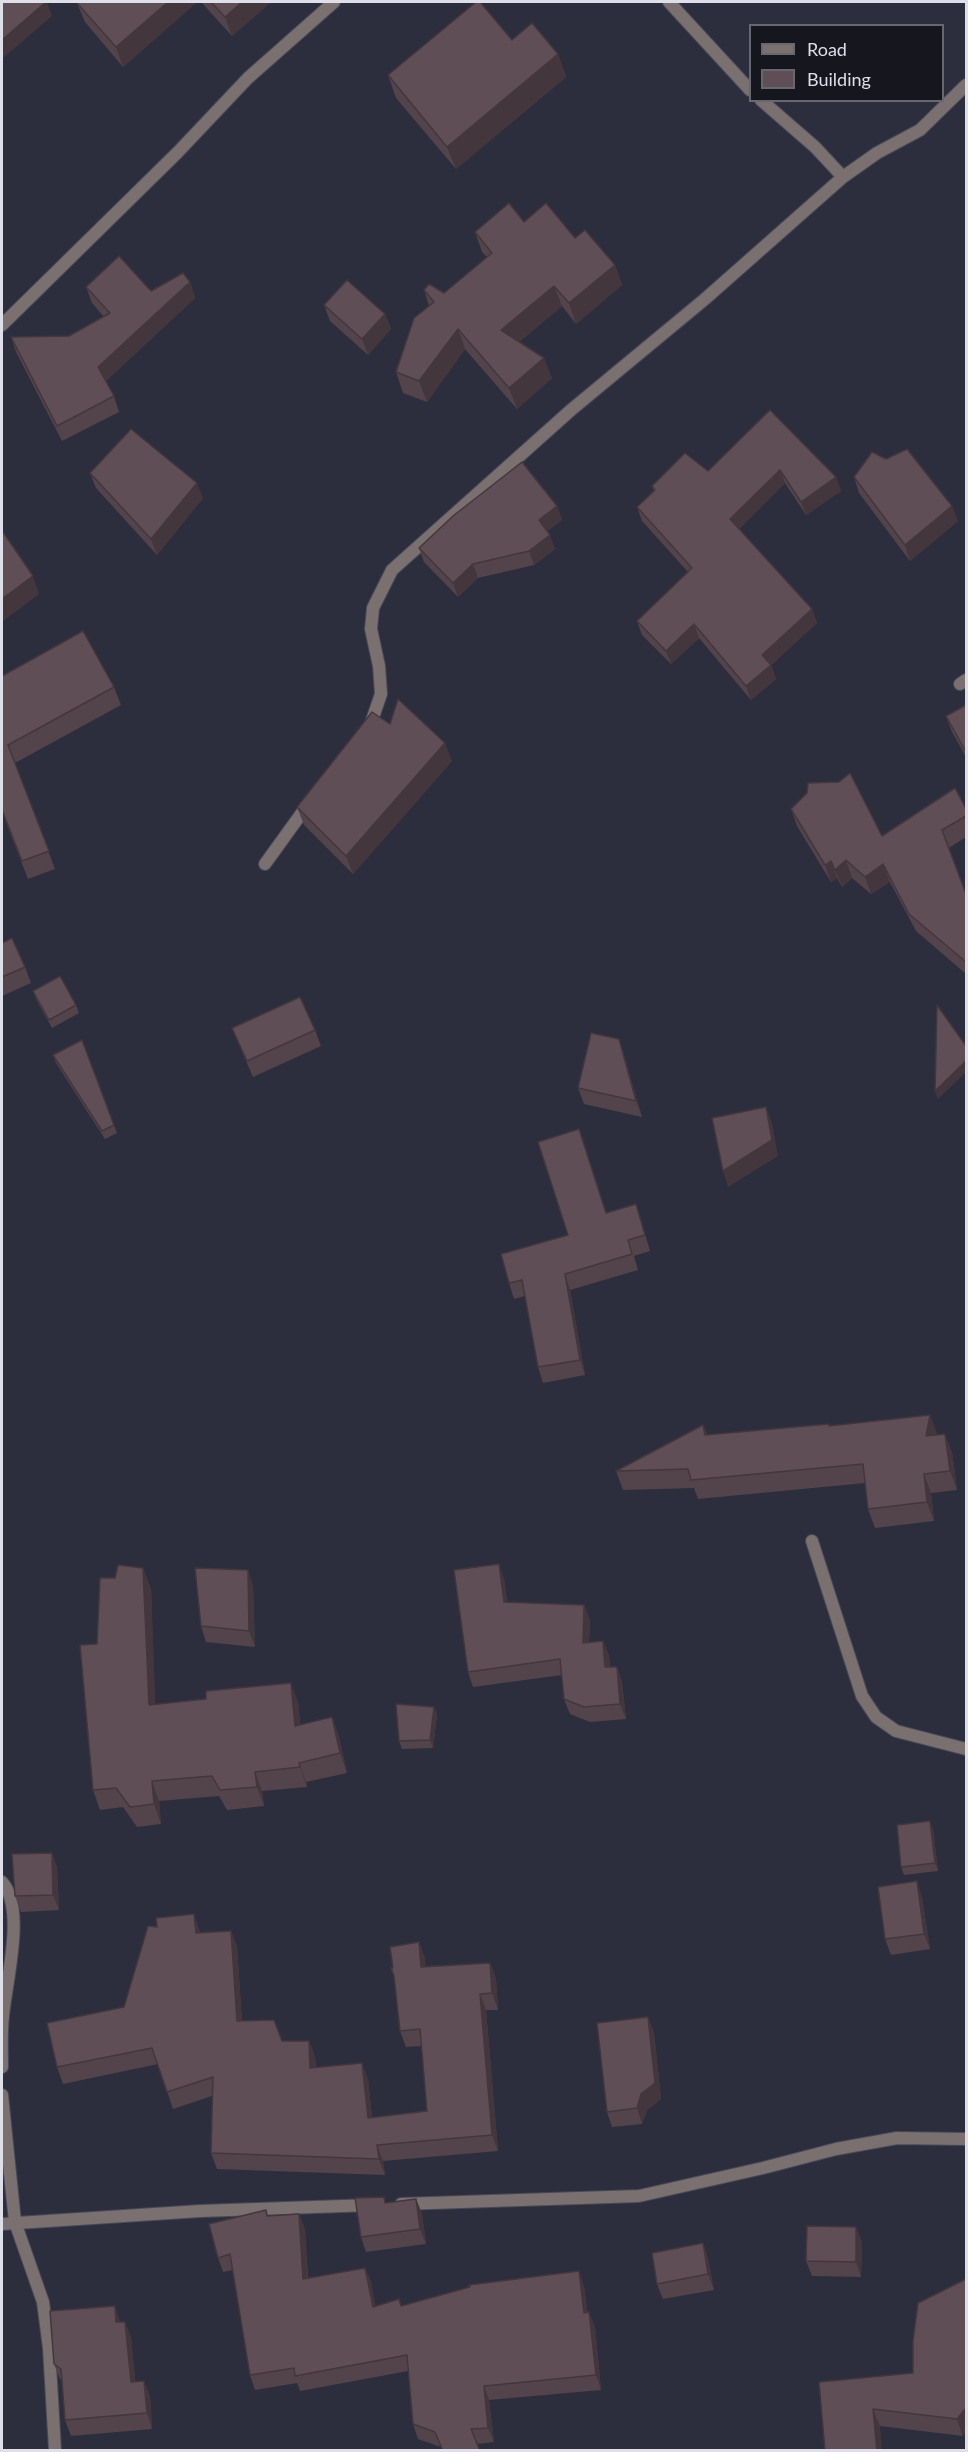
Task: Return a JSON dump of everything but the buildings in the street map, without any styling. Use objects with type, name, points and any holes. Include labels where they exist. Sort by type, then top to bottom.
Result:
[{"type":"street","points":[[2,325],[178,152],[248,78],[334,2]]},
{"type":"street","points":[[669,2],[749,89]]},
{"type":"street","points":[[362,737],[369,728],[381,694],[379,666],[371,629],[373,608],[392,570],[571,410],[705,299],[843,177],[878,153],[920,130],[966,85]]},
{"type":"street","points":[[763,102],[814,147],[843,177]]},
{"type":"street","points":[[265,864],[317,793]]},
{"type":"street","points":[[812,1541],[862,1696],[876,1717],[896,1731],[966,1749]]},
{"type":"street","points":[[2,1882],[12,1904],[13,1928],[3,2017],[2,2067]]},
{"type":"street","points":[[2,2096],[15,2222],[43,2302],[49,2348],[56,2451]]},
{"type":"street","points":[[2,2224],[224,2210],[639,2196],[846,2147],[897,2138],[966,2139]]}]
